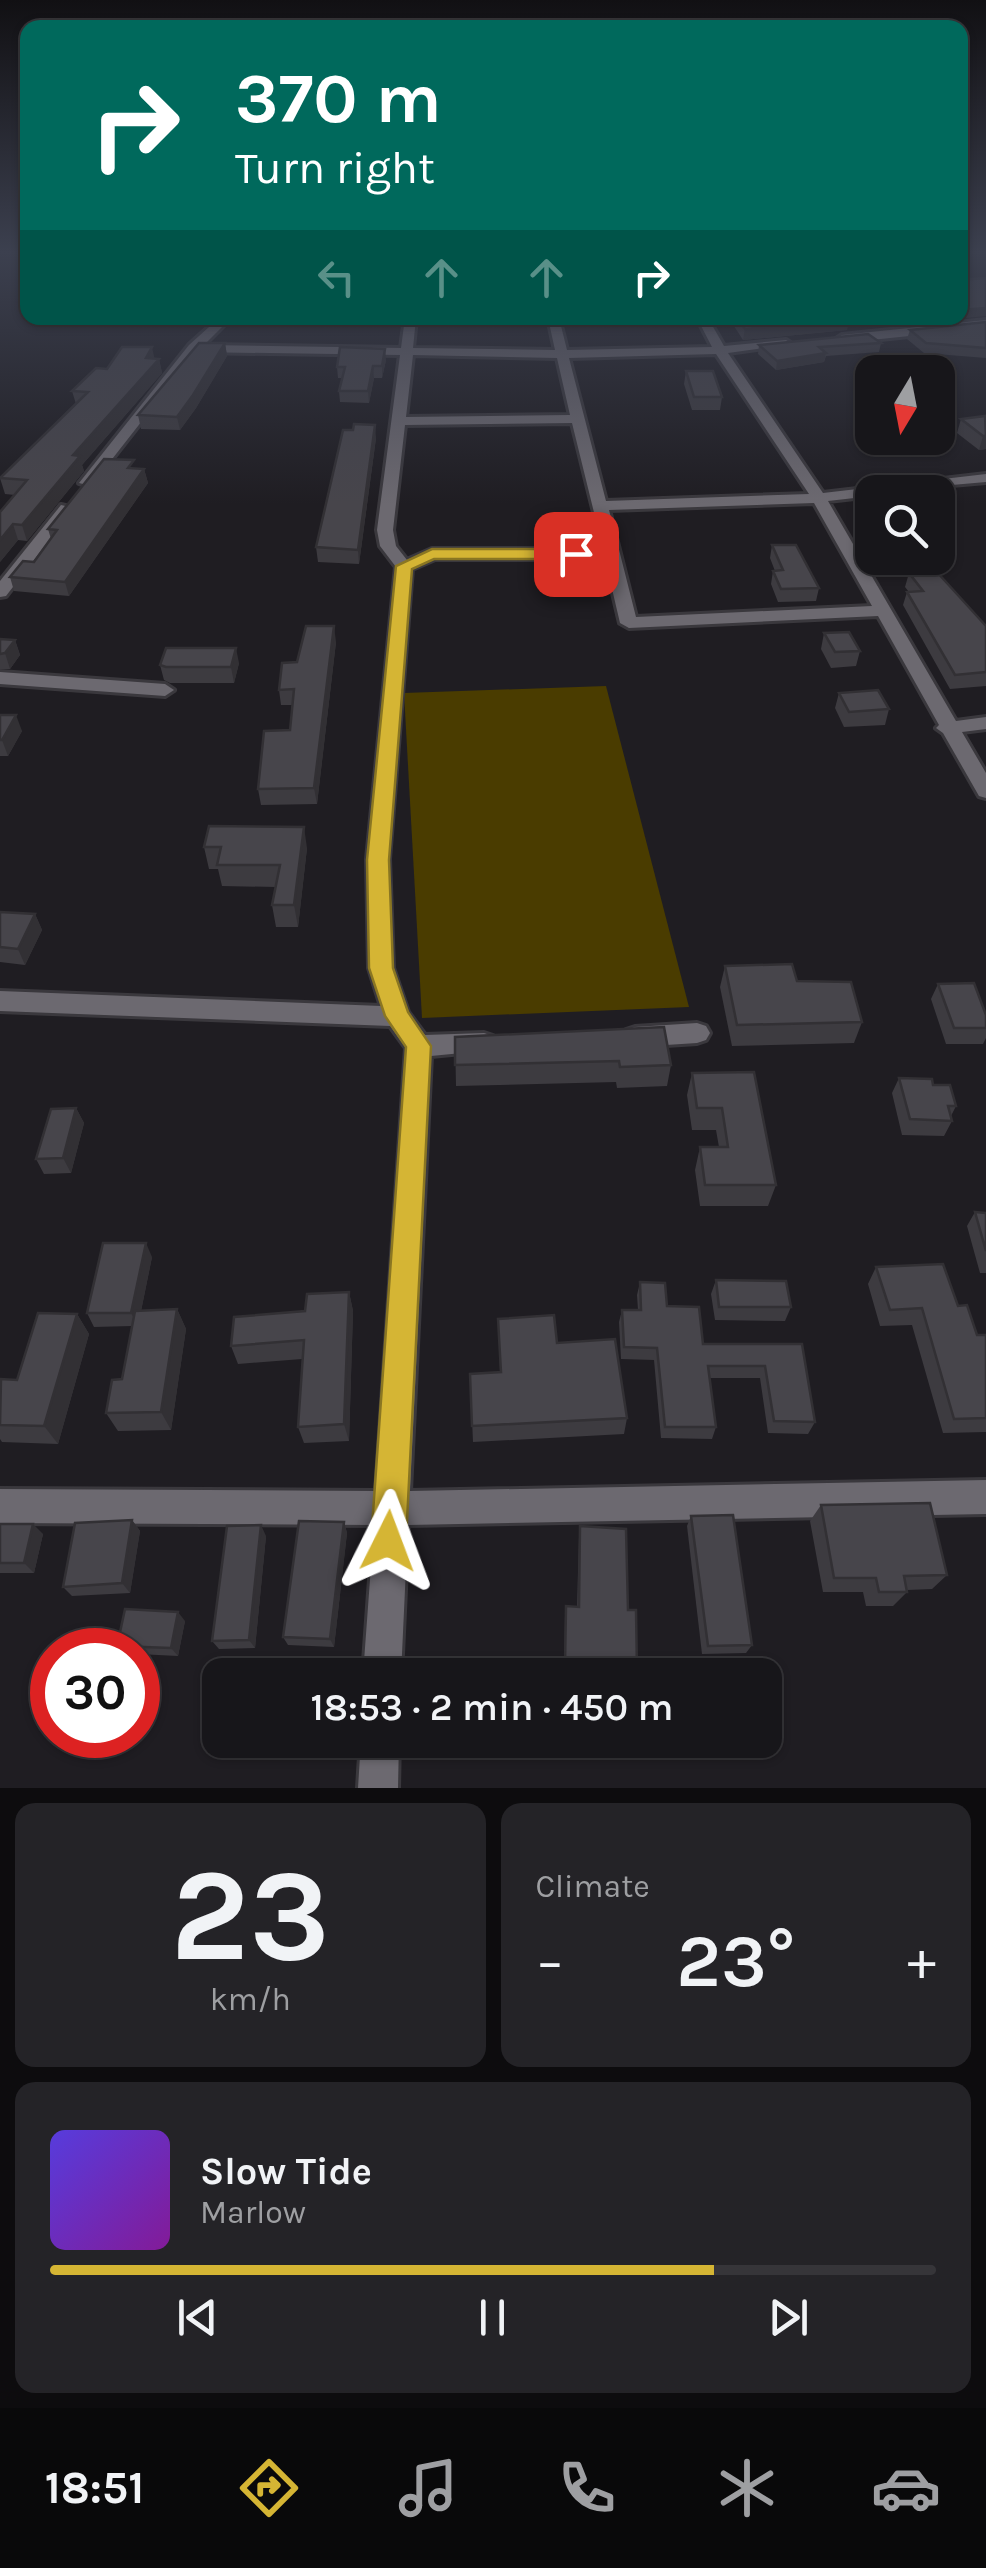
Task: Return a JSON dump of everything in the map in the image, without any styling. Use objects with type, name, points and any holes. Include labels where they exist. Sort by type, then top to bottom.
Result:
[{"type":"street","points":[[0,592],[204,337]]},
{"type":"street","points":[[383,1658],[418,1046],[397,1016],[381,968],[378,860],[404,566],[388,546],[385,530],[409,337]]},
{"type":"street","points":[[558,337],[630,622],[882,612]]},
{"type":"street","points":[[713,337],[819,498],[946,728],[986,791]]},
{"type":"street","points":[[817,342],[860,337]]},
{"type":"street","points":[[193,348],[563,354],[720,350],[798,343]]},
{"type":"street","points":[[401,421],[578,419]]},
{"type":"street","points":[[599,506],[819,498],[986,478]]},
{"type":"street","points":[[404,566],[432,554],[612,554]]},
{"type":"street","points":[[0,678],[165,690]]},
{"type":"street","points":[[946,728],[986,722]]},
{"type":"street","points":[[0,1001],[397,1016]]},
{"type":"street","points":[[611,1038],[697,1033]]},
{"type":"street","points":[[418,1046],[515,1042]]},
{"type":"street","points":[[0,1506],[390,1508],[986,1497]]},
{"type":"street","points":[[378,1788],[379,1758]]},
{"type":"shaded area","points":[[606,686],[689,1007],[422,1018],[404,693]]},
{"type":"building","points":[[834,337],[873,337],[881,343],[819,347],[826,353],[777,361],[759,345]]},
{"type":"building","points":[[919,337],[986,337],[986,348],[926,343]]},
{"type":"building","points":[[199,343],[225,343],[177,417],[138,415]]},
{"type":"building","points":[[122,347],[152,347],[146,358],[159,359],[73,455],[80,456],[22,525],[13,524],[0,540],[0,512],[27,480],[0,478],[88,392],[72,391],[96,368],[107,369]]},
{"type":"building","points":[[340,347],[385,349],[382,366],[373,366],[368,391],[339,391],[345,367],[337,367]]},
{"type":"building","points":[[686,371],[713,371],[722,397],[694,397]]},
{"type":"building","points":[[985,416],[986,436],[961,419]]},
{"type":"building","points":[[354,424],[375,425],[358,550],[316,547],[343,430],[353,430]]},
{"type":"building","points":[[104,459],[134,460],[128,468],[144,469],[65,582],[10,577],[23,561],[34,562],[57,530],[48,529]]},
{"type":"building","points":[[772,545],[796,545],[819,588],[781,589],[773,571],[783,570]]},
{"type":"building","points":[[911,575],[940,575],[986,626],[986,672],[955,675],[907,592],[923,591]]},
{"type":"building","points":[[306,626],[334,626],[314,788],[258,789],[264,731],[290,730],[294,689],[279,690],[282,663],[297,662]]},
{"type":"building","points":[[849,632],[860,651],[835,652],[824,633]]},
{"type":"building","points":[[0,639],[15,640],[0,654]]},
{"type":"building","points":[[166,648],[236,648],[231,667],[166,667],[160,665]]},
{"type":"building","points":[[878,690],[889,709],[849,712],[839,693]]},
{"type":"building","points":[[0,715],[16,715],[2,740],[0,740]]},
{"type":"building","points":[[209,826],[304,827],[294,905],[272,905],[280,865],[217,865],[221,847],[204,847]]},
{"type":"building","points":[[0,912],[35,914],[18,949],[0,947]]},
{"type":"building","points":[[792,964],[797,981],[851,982],[862,1022],[737,1025],[725,966]]},
{"type":"building","points":[[974,983],[986,1015],[986,1028],[954,1028],[938,984]]},
{"type":"building","points":[[664,1027],[671,1065],[620,1067],[619,1061],[455,1065],[455,1037]]},
{"type":"building","points":[[754,1072],[776,1185],[705,1185],[700,1147],[728,1147],[722,1108],[697,1108],[692,1073]]},
{"type":"building","points":[[899,1078],[932,1079],[933,1085],[950,1085],[956,1106],[948,1106],[952,1121],[910,1119]]},
{"type":"building","points":[[76,1108],[63,1158],[36,1159],[51,1109]]},
{"type":"building","points":[[975,1212],[986,1213],[986,1251]]},
{"type":"building","points":[[103,1243],[146,1243],[131,1313],[87,1313]]},
{"type":"building","points":[[943,1264],[958,1306],[967,1305],[977,1335],[986,1335],[986,1418],[954,1419],[922,1308],[890,1310],[876,1267]]},
{"type":"building","points":[[716,1280],[786,1281],[791,1307],[719,1307]]},
{"type":"building","points":[[640,1282],[665,1283],[667,1306],[699,1307],[703,1344],[802,1344],[815,1422],[774,1421],[765,1366],[708,1366],[716,1427],[665,1427],[657,1348],[624,1347],[622,1310],[641,1310]]},
{"type":"building","points":[[349,1292],[344,1424],[298,1427],[304,1340],[231,1346],[234,1317],[305,1311],[307,1294]]},
{"type":"building","points":[[177,1309],[161,1412],[106,1413],[112,1380],[122,1379],[135,1311]]},
{"type":"building","points":[[38,1313],[77,1314],[44,1426],[0,1425],[1,1379],[17,1380]]},
{"type":"building","points":[[554,1315],[557,1343],[615,1339],[627,1418],[472,1426],[470,1374],[501,1372],[498,1319]]},
{"type":"building","points":[[930,1503],[947,1575],[904,1576],[907,1592],[879,1592],[876,1578],[834,1578],[821,1505]]},
{"type":"building","points":[[733,1515],[752,1645],[708,1646],[691,1516]]},
{"type":"building","points":[[132,1520],[122,1583],[63,1587],[75,1523]]},
{"type":"building","points":[[299,1521],[344,1522],[330,1639],[283,1637]]},
{"type":"building","points":[[0,1524],[33,1524],[24,1563],[0,1563]]},
{"type":"building","points":[[261,1525],[249,1640],[212,1641],[227,1526]]},
{"type":"building","points":[[580,1526],[626,1529],[628,1610],[636,1610],[637,1658],[565,1658],[566,1606],[579,1607]]},
{"type":"building","points":[[125,1609],[178,1612],[171,1648],[160,1648],[160,1628],[121,1628]]},
{"type":"route","points":[[388,1541],[418,1046],[397,1016],[381,968],[378,860],[404,566],[432,554],[576,554]]}]
